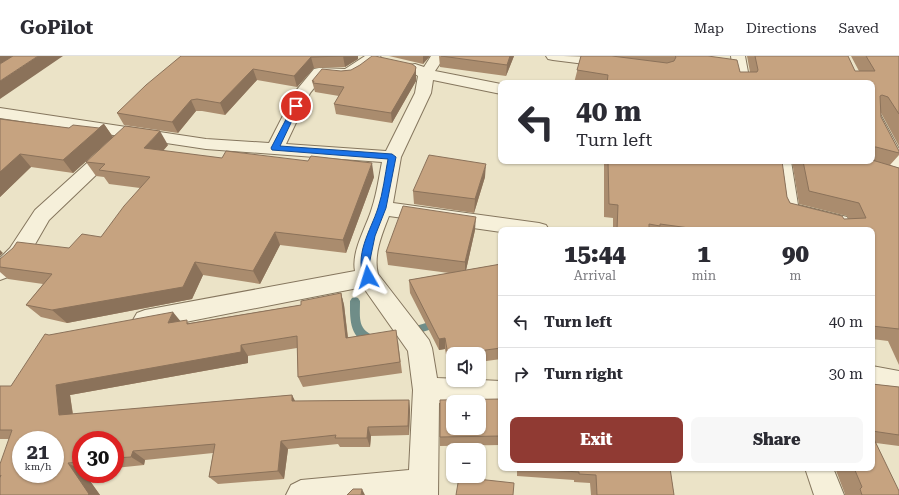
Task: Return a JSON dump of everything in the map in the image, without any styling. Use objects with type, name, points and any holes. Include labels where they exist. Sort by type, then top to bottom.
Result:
[{"type":"street","points":[[315,494],[423,489],[426,390],[420,348],[368,277],[365,265],[371,236],[382,208],[392,157],[423,93],[426,74],[438,56]]},
{"type":"street","points":[[553,56],[624,65]]},
{"type":"street","points":[[738,56],[742,80]]},
{"type":"street","points":[[275,148],[303,92],[319,72],[336,75],[348,73],[356,70],[367,60],[376,59]]},
{"type":"street","points":[[404,66],[418,69],[426,74],[498,88]]},
{"type":"street","points":[[0,113],[109,124],[129,133],[206,144],[392,157]]},
{"type":"street","points":[[875,122],[894,172]]},
{"type":"street","points":[[0,271],[18,254],[42,215],[129,133]]},
{"type":"street","points":[[782,164],[789,210],[840,222],[842,227]]},
{"type":"street","points":[[382,208],[518,227]]},
{"type":"street","points":[[125,324],[368,277]]},
{"type":"street","points":[[875,379],[899,383]]},
{"type":"street","points":[[426,390],[498,393]]},
{"type":"street","points":[[820,471],[829,495]]},
{"type":"building","points":[[13,56],[38,56],[0,81],[0,64]]},
{"type":"building","points":[[181,56],[343,56],[311,57],[294,76],[253,69],[220,103],[197,99],[191,100],[172,122],[117,113],[146,85]]},
{"type":"building","points":[[372,56],[412,64],[416,67],[415,72],[391,113],[334,104],[344,87],[313,83],[314,81],[312,81],[322,69],[341,71],[351,70]]},
{"type":"building","points":[[441,56],[510,56],[507,65]]},
{"type":"building","points":[[581,56],[612,56],[667,63],[674,61],[675,56],[708,56],[737,60],[740,72],[757,72],[758,70],[755,56],[848,56],[855,71],[875,71],[866,56],[899,56],[899,114],[888,97],[882,95],[880,96],[881,117],[899,153],[875,147],[875,80],[607,80],[608,75],[577,70]]},
{"type":"building","points":[[0,119],[69,128],[73,125],[99,128],[104,124],[63,160],[20,154],[0,172]]},
{"type":"building","points":[[125,126],[160,131],[144,148],[222,158],[226,151],[308,161],[311,156],[372,163],[343,240],[275,232],[253,271],[195,262],[183,287],[52,310],[26,305],[52,274],[0,267],[0,259],[13,248],[17,242],[69,248],[82,234],[101,237],[124,206],[150,177],[99,170],[105,164],[86,162]]},
{"type":"building","points":[[429,155],[486,164],[475,199],[413,191]]},
{"type":"building","points":[[875,161],[899,168],[899,329],[875,326],[875,227],[682,227],[649,224],[649,227],[617,227],[618,205],[609,204],[608,164],[782,164],[787,197],[790,203],[842,216],[844,219],[866,218],[859,203],[809,191],[804,164],[875,164]]},
{"type":"building","points":[[403,206],[476,217],[465,262],[386,252]]},
{"type":"building","points":[[498,265],[498,348],[486,350],[486,347],[447,347],[445,338],[439,339],[409,280]]},
{"type":"building","points":[[341,293],[346,338],[396,330],[400,362],[298,377],[297,336],[241,345],[241,352],[56,385],[59,415],[292,395],[292,401],[409,400],[408,426],[368,427],[367,438],[335,438],[336,435],[281,441],[278,471],[209,477],[215,444],[133,451],[131,457],[124,457],[124,431],[72,431],[72,463],[68,463],[72,469],[72,483],[82,483],[89,494],[88,495],[0,495],[0,464],[12,430],[0,430],[0,386],[11,386],[45,334],[49,335],[173,312],[168,323],[187,320],[187,324],[301,305],[301,301]]},
{"type":"building","points":[[875,384],[899,387],[899,435],[875,431]]},
{"type":"building","points":[[486,399],[498,399],[498,436],[440,437],[440,400],[446,400],[446,435],[486,435]]},
{"type":"building","points":[[875,441],[899,491],[899,495],[862,495],[860,489],[862,487],[855,471],[875,471]]},
{"type":"building","points":[[564,471],[670,471],[674,495],[597,495],[596,475],[579,474],[579,472]]},
{"type":"building","points":[[486,480],[514,483],[513,495],[456,495],[458,483],[486,483]]},
{"type":"building","points":[[353,489],[362,489],[361,495],[347,495]]},
{"type":"waterway","points":[[355,301],[356,326],[362,335],[373,340]]},
{"type":"waterway","points":[[409,332],[439,323]]},
{"type":"route","points":[[296,106],[275,148],[392,157],[382,208],[371,236],[365,265],[368,277]]}]
